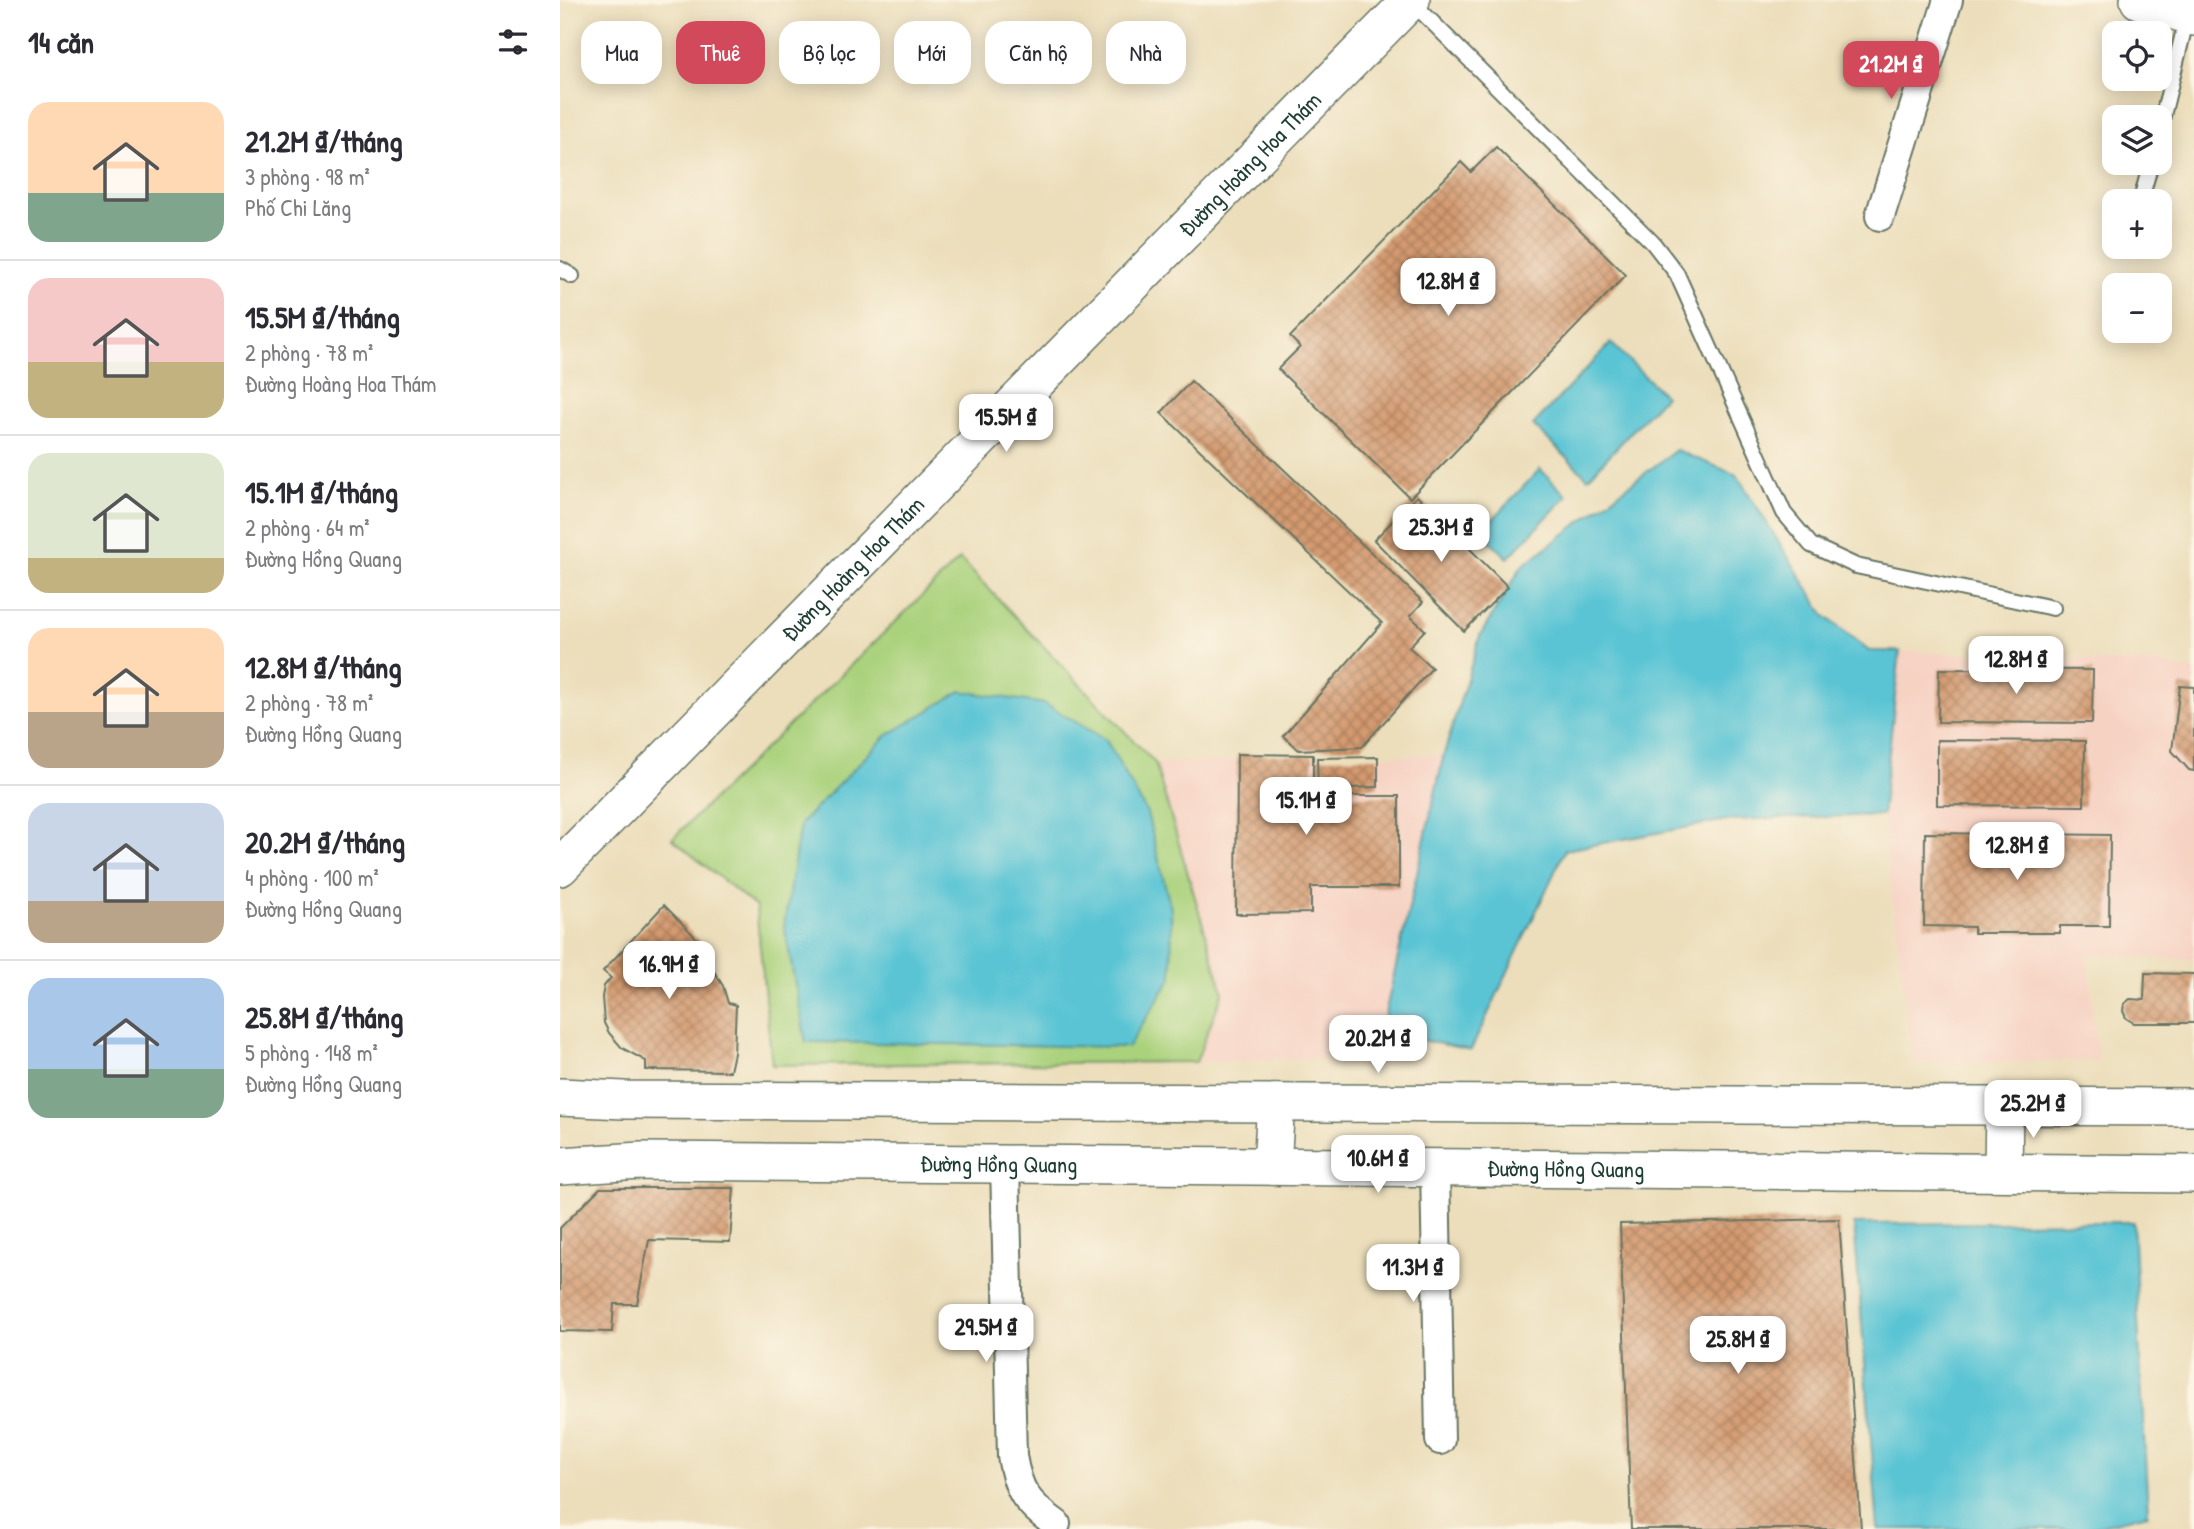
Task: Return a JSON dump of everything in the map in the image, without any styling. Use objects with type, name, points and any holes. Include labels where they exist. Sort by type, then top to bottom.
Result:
[{"type":"street","name":"Đường Hoàng Hoa Thám","points":[[560,867],[1411,0]]},
{"type":"street","points":[[1880,216],[1948,0]]},
{"type":"street","points":[[2139,0],[2191,16]]},
{"type":"street","points":[[560,1097],[638,1101],[2194,1107]]},
{"type":"street","points":[[1272,1166],[1276,1103]]},
{"type":"street","points":[[2003,1172],[2004,1106]]},
{"type":"street","name":"Đường Hồng Quang","points":[[560,1166],[641,1161],[2194,1174]]},
{"type":"street","points":[[1005,1164],[1012,1456],[1016,1479],[1024,1497],[1056,1524]]},
{"type":"street","points":[[1436,1167],[1440,1440]]},
{"type":"lane","points":[[1411,0],[1653,243],[1677,274],[1784,513],[1811,545],[1856,566],[2053,608]]},
{"type":"lane","points":[[2166,105],[2191,16]]},
{"type":"shaded area","points":[[1900,651],[2157,663],[2194,671],[2194,960],[2088,955],[2098,1061],[1913,1063],[1882,815]]},
{"type":"shaded area","points":[[1444,754],[1376,1056],[1196,1062],[1223,992],[1155,763]]},
{"type":"green space","points":[[960,559],[1155,763],[1223,992],[1196,1062],[772,1065],[756,907],[672,839]]},
{"type":"water","points":[[1611,343],[1665,396],[1588,478],[1533,425]]},
{"type":"water","points":[[1676,450],[1737,475],[1825,616],[1869,651],[1900,651],[1882,815],[1727,820],[1565,850],[1471,1050],[1381,1032],[1444,754],[1480,636],[1522,566]]},
{"type":"water","points":[[1540,469],[1567,496],[1508,558],[1481,532]]},
{"type":"water","points":[[961,691],[1045,704],[1106,740],[1147,813],[1171,909],[1172,977],[1128,1047],[806,1042],[784,925],[800,824],[886,736]]},
{"type":"water","points":[[2133,1222],[2148,1514],[2086,1529],[1878,1529],[1854,1224]]},
{"type":"building","points":[[1496,147],[1626,275],[1410,498],[1278,369],[1300,347],[1290,337],[1461,162],[1471,172]]},
{"type":"building","points":[[1191,381],[1423,602],[1410,616],[1425,630],[1409,647],[1432,668],[1362,747],[1299,750],[1283,736],[1382,623],[1161,413]]},
{"type":"building","points":[[1417,496],[1508,587],[1464,631],[1374,540]]},
{"type":"building","points":[[1939,669],[2093,670],[2092,723],[1938,722]]},
{"type":"building","points":[[2180,686],[2194,687],[2194,771],[2189,770],[2172,751]]},
{"type":"building","points":[[1937,740],[2085,741],[2084,806],[1937,805]]},
{"type":"building","points":[[1237,754],[1313,755],[1313,796],[1399,796],[1399,887],[1311,887],[1311,913],[1236,914]]},
{"type":"building","points":[[1378,757],[1378,787],[1318,789],[1317,758]]},
{"type":"building","points":[[1925,833],[2110,835],[2109,926],[2060,926],[2060,933],[1974,933],[1974,927],[1924,926]]},
{"type":"building","points":[[664,905],[712,954],[707,960],[723,986],[728,1003],[736,1005],[734,1053],[730,1071],[646,1070],[646,1061],[622,1048],[604,1023],[602,997],[604,986],[611,978],[603,971]]},
{"type":"building","points":[[2145,973],[2194,974],[2194,1023],[2134,1023],[2126,1018],[2124,1004],[2130,999],[2144,1000]]},
{"type":"building","points":[[600,1188],[734,1188],[730,1242],[649,1240],[637,1304],[614,1304],[612,1332],[560,1331],[560,1228]]},
{"type":"building","points":[[1839,1219],[1861,1529],[1631,1529],[1620,1224]]}]
